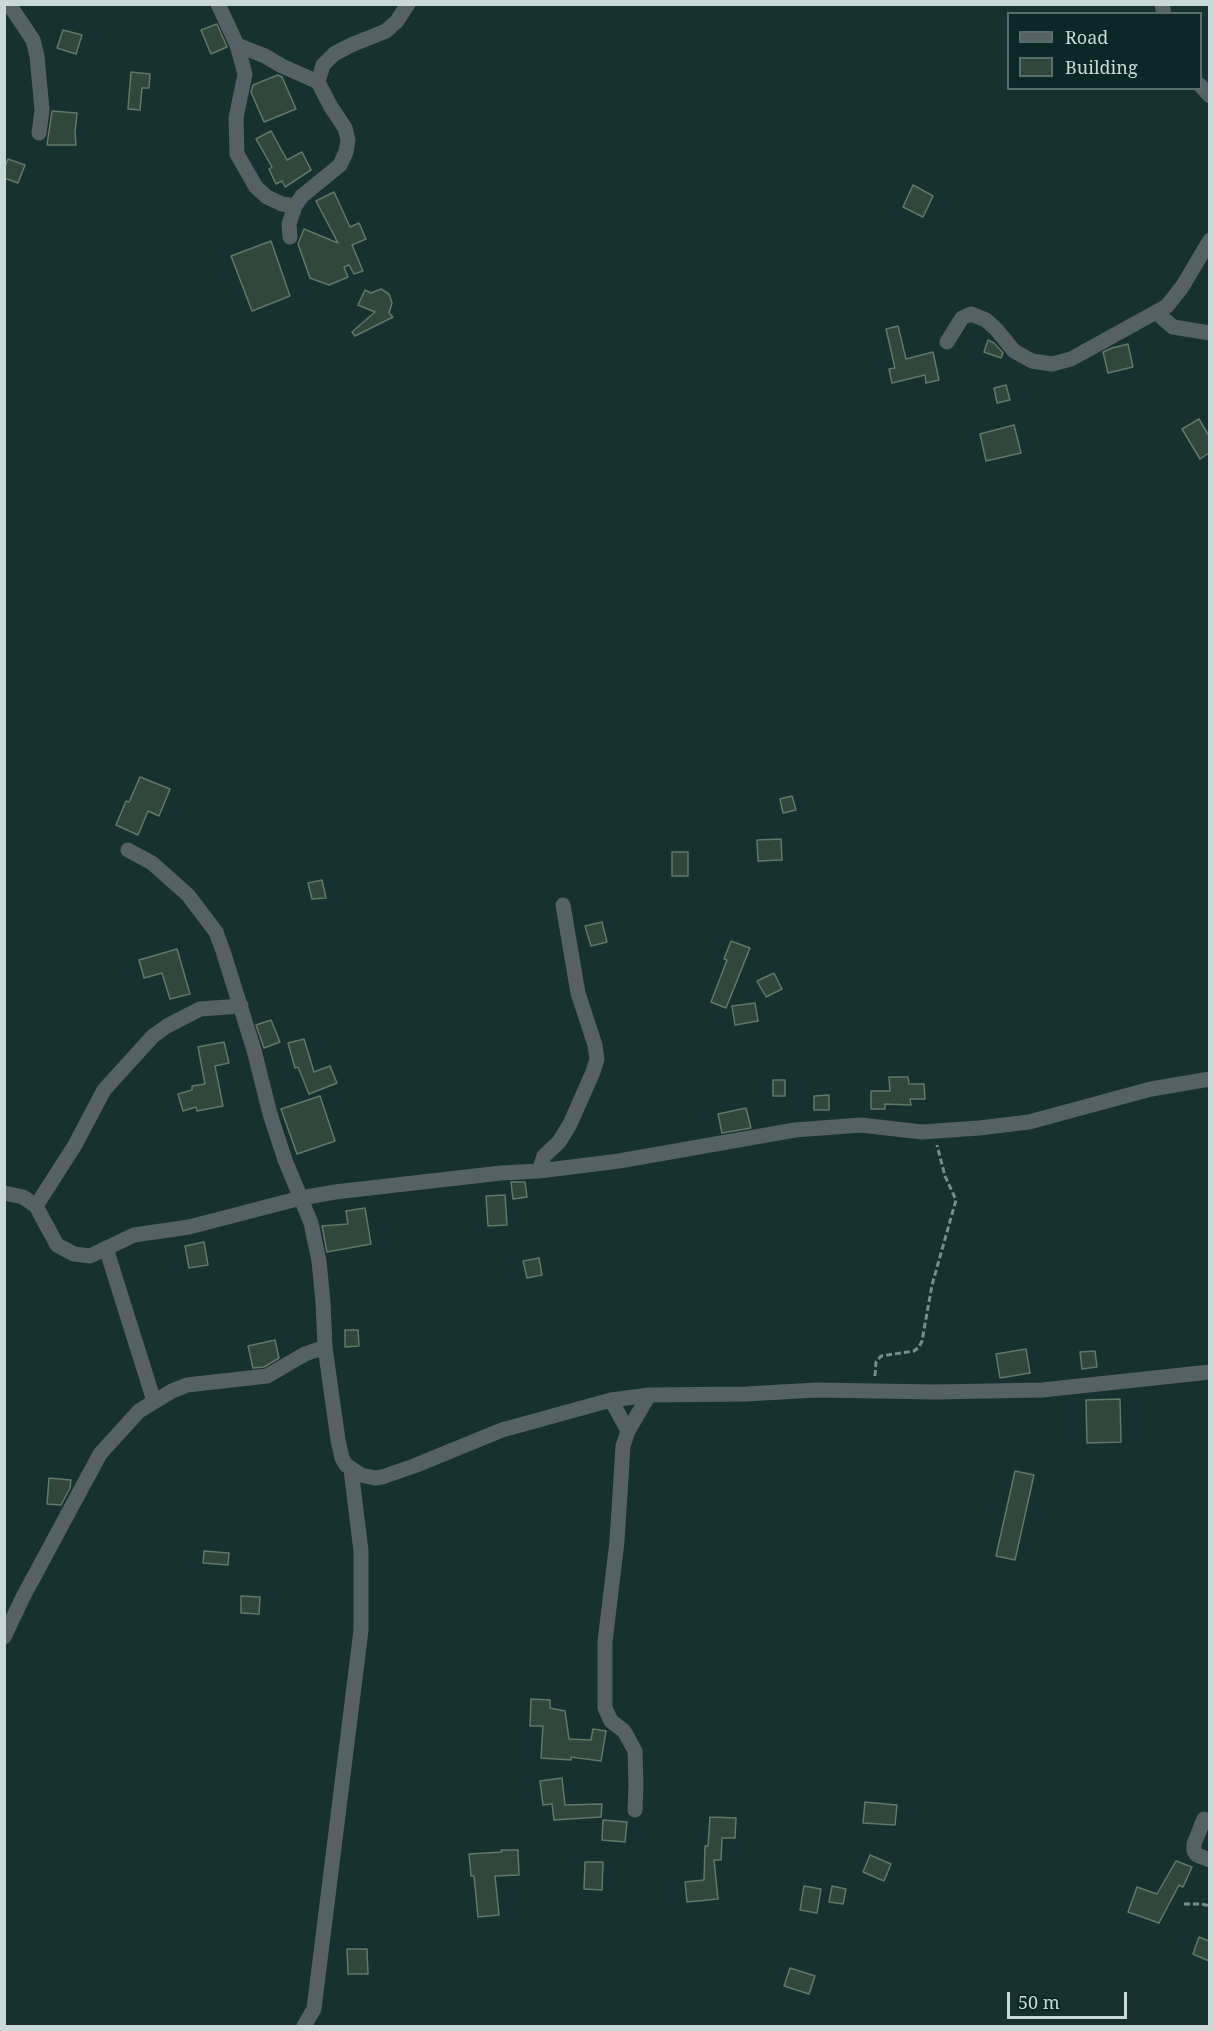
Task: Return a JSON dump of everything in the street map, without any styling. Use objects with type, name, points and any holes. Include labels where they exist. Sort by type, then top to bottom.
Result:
[{"type":"street","points":[[9,4],[33,40],[37,56],[42,110],[39,133]]},
{"type":"street","points":[[218,4],[237,45],[245,74],[236,118],[237,154],[256,187],[267,197],[282,204],[294,206]]},
{"type":"street","points":[[290,237],[289,224],[294,206],[302,196],[340,165],[346,152],[348,140],[345,128],[318,81],[320,72],[328,59],[351,45],[386,31],[397,21],[408,4]]},
{"type":"street","points":[[237,45],[318,81]]},
{"type":"street","points":[[947,342],[962,318],[971,314],[996,329],[1014,351],[1023,358],[1042,364],[1071,359],[1167,306],[1176,296],[1209,243]]},
{"type":"street","points":[[1156,313],[1173,327],[1209,333]]},
{"type":"street","points":[[128,850],[152,863],[188,895],[216,932],[241,1006],[285,1160],[311,1223],[319,1261],[325,1347],[338,1440],[342,1458],[351,1469],[369,1477],[382,1477],[502,1430],[611,1400],[649,1395],[875,1390],[935,1392],[1042,1390],[1209,1372]]},
{"type":"street","points":[[539,1171],[544,1156],[559,1142],[570,1124],[597,1059],[596,1045],[578,993],[563,905]]},
{"type":"street","points":[[36,1206],[75,1145],[104,1090],[153,1036],[200,1009],[241,1006]]},
{"type":"street","points":[[4,1193],[23,1197],[36,1206],[54,1241],[62,1248],[74,1254],[90,1256],[134,1235],[189,1227],[301,1198],[380,1186],[619,1161],[795,1130],[861,1125],[933,1132],[1029,1122],[1151,1089],[1209,1079]]},
{"type":"street","points":[[106,1248],[154,1401]]},
{"type":"street","points":[[4,1637],[28,1587],[100,1454],[140,1411],[171,1391],[187,1385],[267,1376],[305,1354],[325,1347]]},
{"type":"street","points":[[634,1810],[635,1751],[624,1731],[611,1721],[605,1708],[605,1642],[617,1541],[622,1455],[628,1431],[649,1395]]},
{"type":"street","points":[[611,1400],[628,1431]]},
{"type":"street","points":[[304,2026],[308,2023],[314,2009],[361,1630],[361,1551],[351,1469]]},
{"type":"street","points":[[1204,1819],[1194,1844],[1194,1851],[1197,1855],[1209,1860]]},
{"type":"path","points":[[875,1390],[878,1359],[881,1356],[914,1351],[922,1341],[932,1285],[956,1200],[945,1176],[933,1132]]},
{"type":"path","points":[[1184,1904],[1209,1906]]},
{"type":"building","points":[[217,24],[227,47],[211,54],[201,30]]},
{"type":"building","points":[[63,30],[82,35],[76,54],[57,48]]},
{"type":"building","points":[[131,72],[150,74],[149,88],[142,88],[140,110],[128,109]]},
{"type":"building","points":[[278,75],[282,77],[296,109],[264,122],[251,92],[253,85]]},
{"type":"building","points":[[52,111],[77,113],[76,145],[47,145]]},
{"type":"building","points":[[271,131],[287,160],[302,152],[311,170],[285,187],[282,181],[276,184],[269,169],[272,167],[256,139]]},
{"type":"building","points":[[8,159],[25,165],[18,183],[4,178],[4,169]]},
{"type":"building","points":[[913,185],[933,196],[923,217],[903,207]]},
{"type":"building","points":[[334,192],[350,227],[359,223],[366,239],[352,245],[363,271],[354,274],[349,265],[344,267],[348,277],[329,285],[310,278],[298,244],[304,229],[338,243],[316,201]]},
{"type":"building","points":[[271,241],[290,296],[252,311],[231,256]]},
{"type":"building","points":[[381,289],[389,294],[392,303],[389,313],[393,317],[355,336],[352,332],[375,312],[358,305],[365,290],[371,293]]},
{"type":"building","points":[[898,326],[906,359],[933,352],[939,380],[926,383],[925,375],[892,383],[889,369],[895,368],[886,329]]},
{"type":"building","points":[[988,340],[1003,353],[1001,358],[984,352]]},
{"type":"building","points":[[1128,344],[1133,367],[1108,373],[1103,352]]},
{"type":"building","points":[[1006,385],[1010,400],[997,403],[994,388]]},
{"type":"building","points":[[1199,419],[1209,436],[1209,453],[1200,459],[1182,429]]},
{"type":"building","points":[[1014,425],[1021,453],[986,461],[980,434]]},
{"type":"building","points":[[140,777],[170,789],[159,816],[148,811],[138,835],[116,825]]},
{"type":"building","points":[[792,796],[796,810],[783,813],[780,799]]},
{"type":"building","points":[[781,839],[782,860],[758,861],[757,840]]},
{"type":"building","points":[[672,852],[688,852],[688,876],[672,876]]},
{"type":"building","points":[[322,880],[326,898],[312,899],[308,883]]},
{"type":"building","points":[[602,922],[607,942],[591,946],[585,926]]},
{"type":"building","points":[[731,941],[750,948],[726,1008],[711,1002],[727,960],[724,959]]},
{"type":"building","points":[[177,949],[190,994],[170,999],[162,973],[144,978],[139,960]]},
{"type":"building","points":[[774,973],[782,989],[766,997],[757,981]]},
{"type":"building","points":[[755,1003],[758,1021],[735,1025],[732,1006]]},
{"type":"building","points":[[271,1020],[280,1042],[264,1048],[256,1025]]},
{"type":"building","points":[[304,1039],[314,1072],[330,1066],[337,1083],[309,1094],[298,1067],[295,1068],[288,1043]]},
{"type":"building","points":[[224,1042],[229,1063],[215,1066],[223,1106],[197,1111],[196,1107],[183,1111],[178,1094],[192,1090],[192,1086],[205,1084],[198,1047]]},
{"type":"building","points":[[889,1077],[908,1077],[909,1084],[924,1084],[925,1099],[910,1099],[911,1105],[885,1104],[885,1109],[871,1109],[871,1091],[890,1091]]},
{"type":"building","points":[[773,1080],[785,1080],[785,1096],[773,1096]]},
{"type":"building","points":[[829,1095],[829,1110],[814,1110],[814,1096]]},
{"type":"building","points":[[320,1096],[335,1141],[297,1154],[281,1109]]},
{"type":"building","points":[[746,1108],[751,1128],[722,1133],[718,1114]]},
{"type":"building","points":[[511,1182],[525,1182],[527,1197],[513,1199]]},
{"type":"building","points":[[505,1195],[507,1225],[488,1226],[486,1196]]},
{"type":"building","points":[[365,1208],[371,1244],[327,1252],[322,1226],[348,1224],[346,1211]]},
{"type":"building","points":[[204,1242],[208,1265],[189,1268],[185,1246]]},
{"type":"building","points":[[539,1258],[542,1275],[527,1278],[523,1261]]},
{"type":"building","points":[[345,1330],[358,1330],[359,1346],[345,1347]]},
{"type":"building","points":[[275,1340],[279,1358],[264,1367],[253,1368],[248,1346]]},
{"type":"building","points":[[1026,1349],[1030,1373],[1000,1378],[996,1354]]},
{"type":"building","points":[[1095,1351],[1097,1367],[1082,1369],[1080,1352]]},
{"type":"building","points":[[1120,1399],[1121,1442],[1087,1443],[1086,1400]]},
{"type":"building","points":[[1015,1471],[1034,1475],[1015,1560],[996,1556]]},
{"type":"building","points":[[49,1478],[71,1480],[70,1488],[61,1505],[47,1504]]},
{"type":"building","points":[[204,1551],[229,1553],[228,1565],[203,1563]]},
{"type":"building","points":[[241,1596],[260,1597],[259,1614],[241,1613]]},
{"type":"building","points":[[531,1699],[550,1700],[550,1708],[565,1711],[569,1739],[591,1740],[593,1729],[606,1731],[601,1761],[571,1757],[571,1760],[541,1758],[543,1726],[530,1726]]},
{"type":"building","points":[[562,1778],[565,1805],[602,1804],[601,1817],[554,1820],[552,1804],[543,1805],[540,1781]]},
{"type":"building","points":[[865,1802],[897,1805],[895,1825],[863,1823]]},
{"type":"building","points":[[710,1817],[736,1818],[735,1838],[722,1838],[721,1860],[714,1860],[718,1899],[687,1902],[685,1882],[704,1880],[705,1846],[708,1846]]},
{"type":"building","points":[[603,1820],[627,1822],[625,1842],[602,1840]]},
{"type":"building","points":[[501,1850],[518,1850],[519,1875],[495,1876],[499,1915],[478,1917],[474,1876],[471,1876],[469,1854],[502,1852]]},
{"type":"building","points":[[870,1855],[891,1864],[884,1881],[863,1872]]},
{"type":"building","points":[[1176,1861],[1192,1867],[1183,1887],[1179,1885],[1159,1923],[1128,1912],[1137,1887],[1157,1894]]},
{"type":"building","points":[[585,1862],[603,1862],[602,1890],[584,1889]]},
{"type":"building","points":[[804,1886],[821,1889],[817,1913],[800,1910]]},
{"type":"building","points":[[832,1886],[846,1889],[843,1904],[829,1902]]},
{"type":"building","points":[[1199,1937],[1209,1941],[1209,1961],[1193,1954]]},
{"type":"building","points":[[347,1949],[367,1949],[368,1974],[348,1974]]},
{"type":"building","points":[[790,1968],[815,1976],[809,1994],[784,1986]]}]
